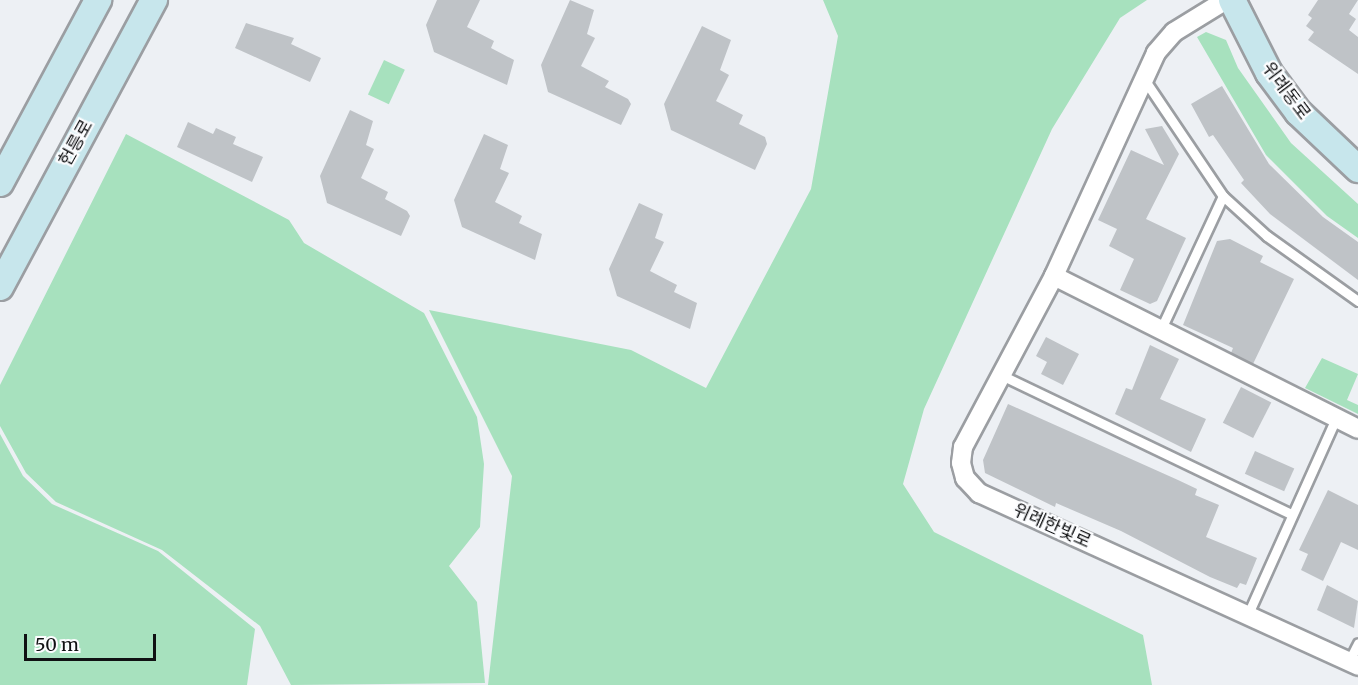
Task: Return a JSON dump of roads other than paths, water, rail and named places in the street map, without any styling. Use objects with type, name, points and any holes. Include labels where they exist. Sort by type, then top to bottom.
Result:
[{"type":"main road","points":[[0,183],[98,0]]},
{"type":"main road","name":"위례동로","points":[[1232,0],[1269,73],[1298,112],[1358,169]]},
{"type":"main road","name":"헌릉로","points":[[0,287],[150,2]]},
{"type":"street","name":"위례한빛로","points":[[1226,0],[1174,32],[1156,53],[1054,276],[963,447],[965,478],[979,493],[1248,614],[1353,664]]},
{"type":"street","points":[[1054,276],[1358,429]]},
{"type":"lane","points":[[1144,80],[1223,196],[1267,236],[1358,301]]},
{"type":"lane","points":[[1160,331],[1223,196]]},
{"type":"lane","points":[[1001,375],[1291,514]]},
{"type":"lane","points":[[1248,614],[1336,418]]},
{"type":"lane","name":"위례한빛로","points":[[1353,664],[1358,643]]}]
